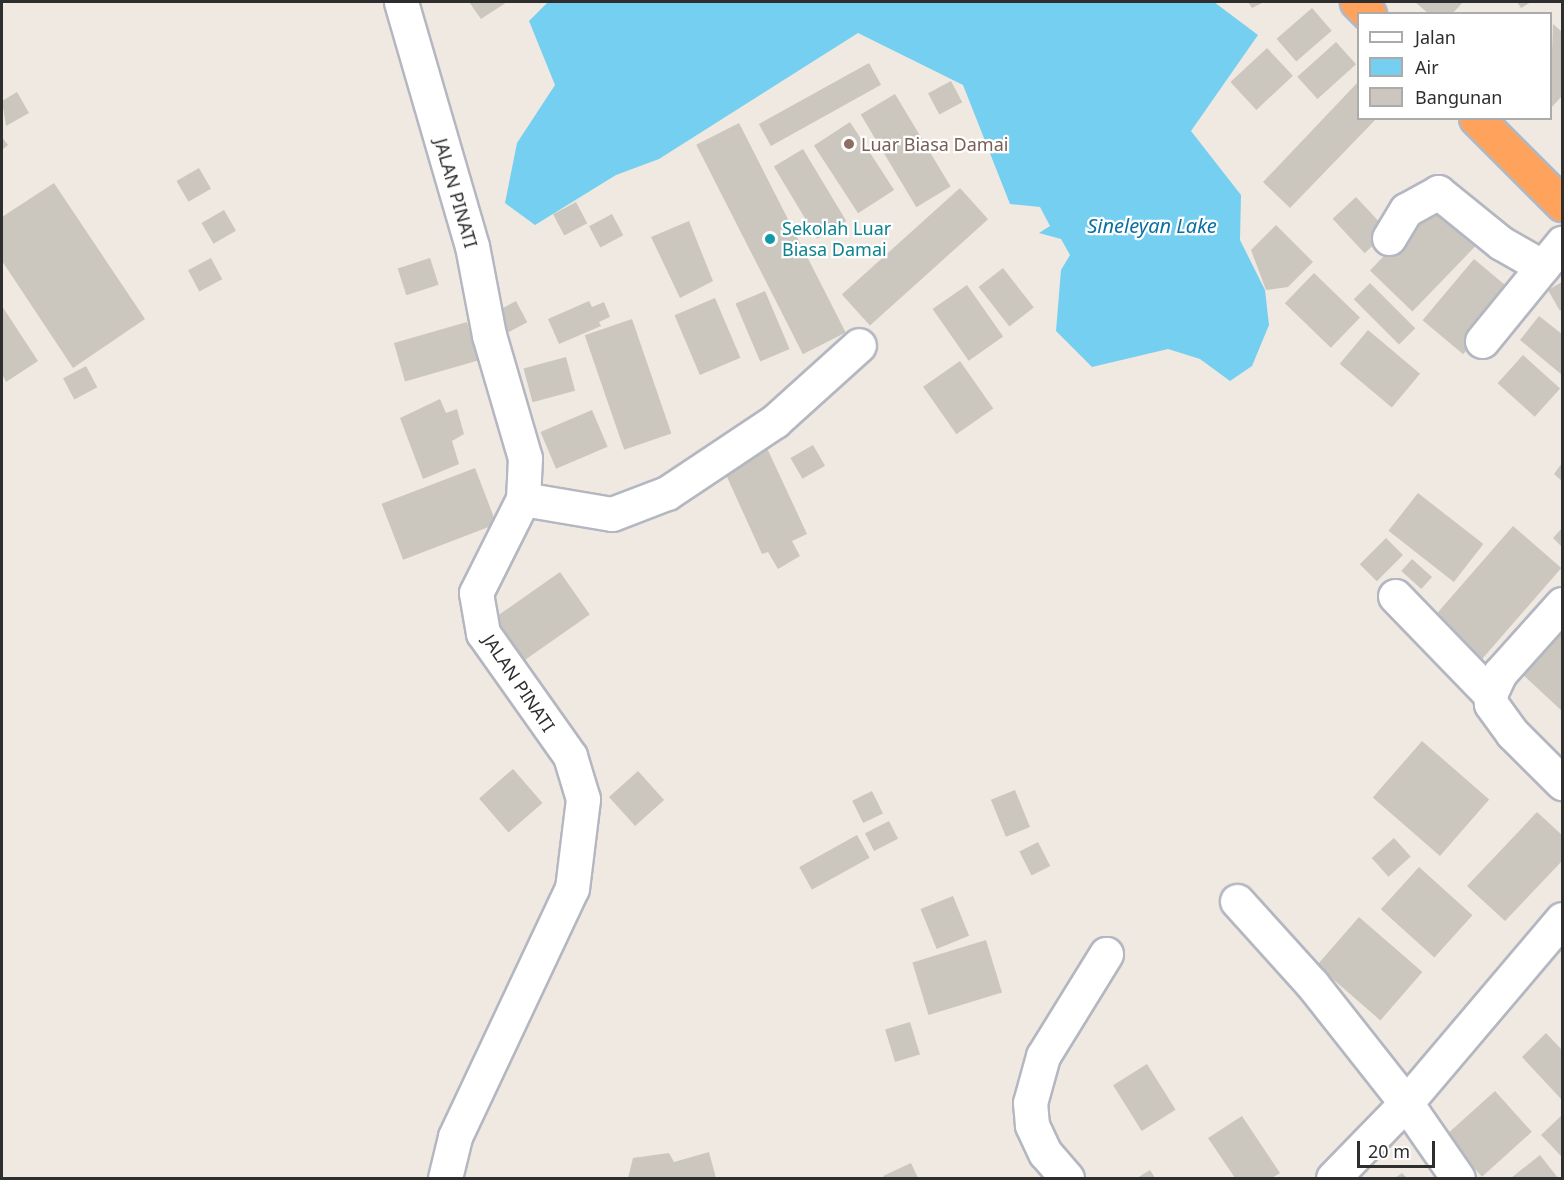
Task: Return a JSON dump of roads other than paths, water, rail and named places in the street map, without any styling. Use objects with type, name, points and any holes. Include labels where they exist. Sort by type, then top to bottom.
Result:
[{"type":"highway","points":[[1478,120],[1563,204]]},
{"type":"street","name":"JALAN PINATI","points":[[401,2],[472,246],[489,335],[525,458],[523,499],[476,593],[483,633],[570,756],[583,799],[572,888],[455,1137],[446,1179]]},
{"type":"street","points":[[1389,238],[1406,210],[1438,192],[1501,243],[1553,255],[1482,341]]},
{"type":"street","points":[[523,499],[612,514],[667,493],[775,421],[859,345]]},
{"type":"street","points":[[1395,596],[1490,694]]},
{"type":"street","points":[[1563,604],[1500,673],[1490,694],[1491,704],[1512,733],[1563,783]]},
{"type":"street","points":[[1237,901],[1312,984],[1406,1103],[1458,1179]]},
{"type":"street","points":[[1333,1179],[1406,1103],[1563,919]]},
{"type":"street","points":[[1067,1179],[1036,1134],[1029,1103],[1043,1056],[1106,954]]},
{"type":"water","name":"Sineleyan Lake","points":[[548,2],[1214,2],[1258,35],[1191,131],[1241,195],[1240,240],[1265,290],[1269,325],[1252,366],[1230,381],[1200,359],[1168,349],[1092,367],[1056,331],[1061,270],[1070,255],[1061,239],[1039,233],[1050,226],[1040,207],[1010,204],[963,85],[858,33],[659,159],[616,175],[535,225],[505,203],[517,143],[555,85],[529,21]]},
{"type":"place","name":"Luar Biasa Damai","points":[[849,144]]},
{"type":"place","name":"Sekolah Luar Biasa Damai","points":[[770,239]]}]
